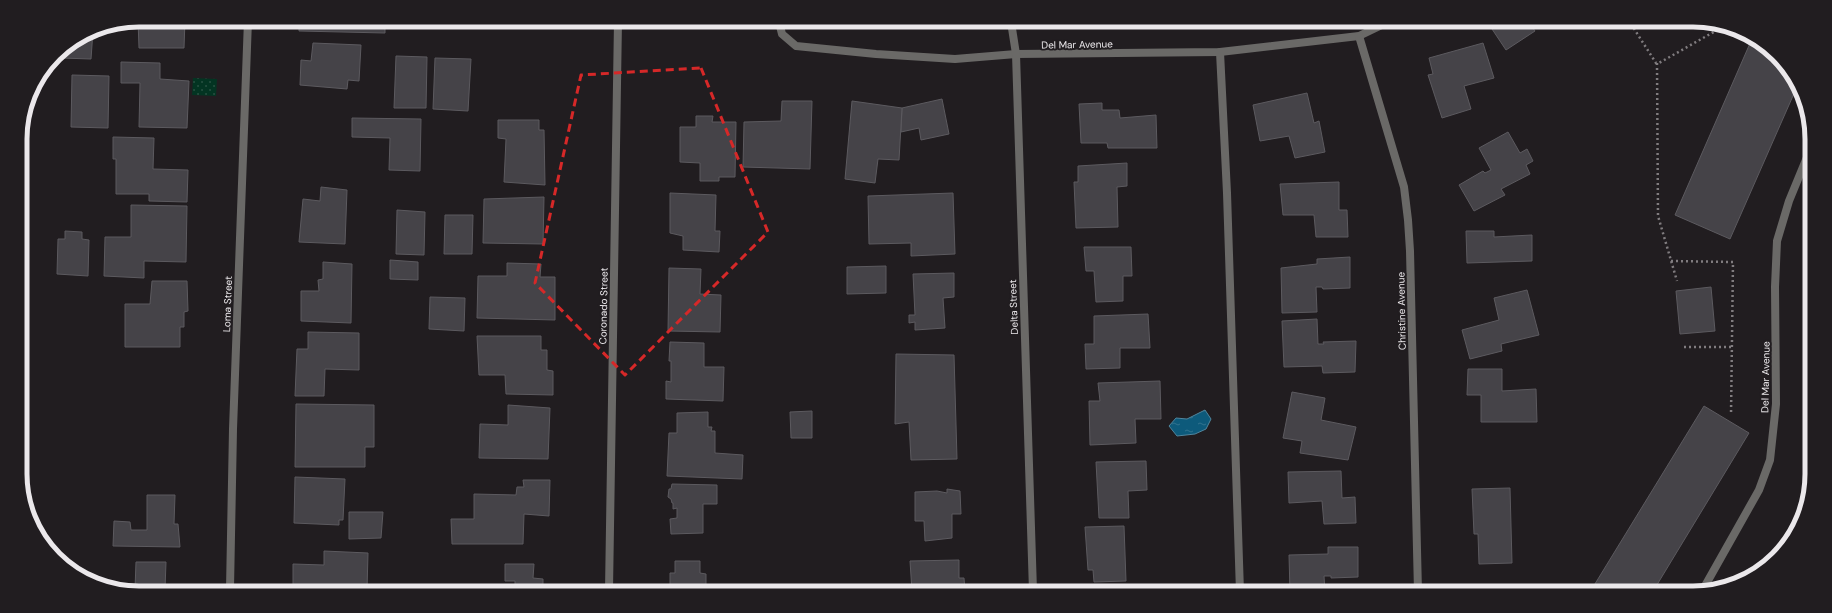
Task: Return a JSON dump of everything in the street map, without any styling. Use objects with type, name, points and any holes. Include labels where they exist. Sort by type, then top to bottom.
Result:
[{"type":"street","name":"Loma Street","points":[[230,586],[233,429],[248,27]]},
{"type":"street","name":"Coronado Street","points":[[609,586],[618,27]]},
{"type":"street","name":"Del Mar Avenue","points":[[780,27],[782,34],[796,46],[876,54],[955,59],[1016,54],[1220,52],[1359,36],[1378,27]]},
{"type":"street","name":"Delta Street","points":[[1012,27],[1016,54],[1033,586]]},
{"type":"street","name":"Christine Avenue","points":[[1359,36],[1399,165],[1406,205],[1410,251],[1418,586]]},
{"type":"street","points":[[1220,52],[1227,193],[1240,586]]},
{"type":"street","name":"Del Mar Avenue","points":[[1705,585],[1758,490],[1770,460],[1776,404],[1775,287],[1777,241],[1789,201],[1805,162]]},
{"type":"path","points":[[1633,27],[1657,63],[1658,216],[1677,281]]},
{"type":"path","points":[[1657,63],[1717,30]]},
{"type":"path","points":[[1671,261],[1733,262],[1731,415]]},
{"type":"path","points":[[1684,347],[1732,347]]},
{"type":"highlighted area","points":[[701,68],[768,232],[625,375],[535,283],[581,75]]},
{"type":"green space","points":[[193,78],[217,79],[216,96],[192,95]]},
{"type":"water","points":[[1205,410],[1211,419],[1206,429],[1195,434],[1177,436],[1169,426],[1176,418],[1187,419]]},
{"type":"building","points":[[138,27],[185,27],[184,48],[139,48]]},
{"type":"building","points":[[299,27],[385,27],[385,33],[299,31]]},
{"type":"building","points":[[1491,27],[1532,27],[1535,31],[1506,50]]},
{"type":"building","points":[[93,38],[91,59],[62,58],[71,50]]},
{"type":"building","points":[[313,43],[361,45],[359,81],[348,80],[347,89],[300,85],[301,60],[311,61]]},
{"type":"building","points":[[1483,43],[1494,78],[1464,86],[1471,109],[1442,118],[1428,75],[1433,74],[1429,58]]},
{"type":"building","points":[[1750,43],[1767,55],[1777,65],[1794,92],[1730,239],[1675,215]]},
{"type":"building","points":[[396,56],[427,57],[426,108],[394,108]]},
{"type":"building","points":[[435,58],[471,59],[468,111],[433,109]]},
{"type":"building","points":[[121,62],[160,63],[160,79],[189,81],[187,128],[139,127],[140,83],[121,83]]},
{"type":"building","points":[[72,75],[109,76],[108,128],[71,127]]},
{"type":"building","points":[[1307,93],[1314,123],[1319,121],[1325,152],[1295,158],[1289,136],[1260,141],[1253,105]]},
{"type":"building","points":[[942,99],[949,134],[921,140],[919,128],[901,132],[902,108]]},
{"type":"building","points":[[782,101],[812,101],[810,169],[743,167],[744,122],[781,121]]},
{"type":"building","points":[[852,101],[902,108],[899,160],[878,159],[875,183],[845,179]]},
{"type":"building","points":[[1102,103],[1102,110],[1119,110],[1120,118],[1156,115],[1157,148],[1108,148],[1107,143],[1081,143],[1079,104]]},
{"type":"building","points":[[696,116],[713,116],[712,122],[736,122],[735,177],[719,177],[719,181],[700,181],[700,163],[680,162],[680,127],[696,127]]},
{"type":"building","points":[[352,118],[421,119],[420,171],[389,170],[390,138],[352,137]]},
{"type":"building","points":[[498,120],[539,120],[539,130],[544,130],[545,185],[504,182],[506,139],[498,138]]},
{"type":"building","points":[[1508,132],[1520,153],[1527,149],[1533,161],[1526,165],[1530,174],[1501,189],[1505,195],[1474,211],[1459,185],[1483,171],[1485,173],[1491,170],[1479,148]]},
{"type":"building","points":[[113,137],[154,138],[153,169],[188,170],[187,202],[149,201],[149,194],[116,194],[116,159],[113,159]]},
{"type":"building","points":[[1127,163],[1127,186],[1117,187],[1118,227],[1076,228],[1074,182],[1078,182],[1078,166]]},
{"type":"building","points":[[1339,182],[1339,210],[1347,210],[1348,237],[1316,237],[1314,215],[1283,215],[1280,184]]},
{"type":"building","points":[[321,187],[347,190],[345,244],[299,242],[303,199],[320,201]]},
{"type":"building","points":[[670,193],[716,195],[715,231],[720,231],[719,252],[683,250],[683,236],[670,233]]},
{"type":"building","points":[[953,193],[955,254],[911,256],[911,243],[869,244],[868,196]]},
{"type":"building","points":[[544,197],[543,244],[483,243],[484,199]]},
{"type":"building","points":[[131,205],[187,206],[186,262],[144,261],[144,278],[104,276],[105,237],[131,237]]},
{"type":"building","points":[[397,210],[425,212],[424,255],[396,254]]},
{"type":"building","points":[[445,215],[473,215],[472,254],[444,254]]},
{"type":"building","points":[[65,231],[82,232],[82,239],[89,240],[88,276],[57,274],[58,239],[65,239]]},
{"type":"building","points":[[1466,231],[1494,231],[1494,237],[1532,235],[1532,261],[1467,263]]},
{"type":"building","points":[[1084,247],[1131,247],[1132,276],[1123,276],[1123,301],[1096,302],[1094,271],[1086,271]]},
{"type":"building","points":[[1350,257],[1350,288],[1323,289],[1322,287],[1316,287],[1317,312],[1282,313],[1281,268],[1317,264],[1317,259]]},
{"type":"building","points":[[390,260],[418,262],[418,280],[390,279]]},
{"type":"building","points":[[323,262],[352,264],[351,323],[301,321],[301,291],[319,291],[318,280],[323,279]]},
{"type":"building","points":[[507,263],[541,264],[540,277],[555,277],[555,320],[477,318],[478,276],[507,276]]},
{"type":"building","points":[[886,266],[886,293],[847,294],[847,267]]},
{"type":"building","points":[[669,268],[701,269],[700,294],[721,295],[720,332],[668,331]]},
{"type":"building","points":[[954,273],[954,297],[943,298],[945,328],[915,330],[915,322],[909,323],[909,315],[915,315],[913,274]]},
{"type":"building","points":[[152,281],[187,281],[188,311],[184,312],[184,327],[180,327],[180,347],[125,347],[125,304],[150,304]]},
{"type":"building","points":[[1711,287],[1715,331],[1680,334],[1676,291]]},
{"type":"building","points":[[1527,290],[1539,335],[1501,344],[1502,351],[1470,359],[1462,330],[1499,320],[1494,298]]},
{"type":"building","points":[[430,297],[465,298],[464,331],[429,329]]},
{"type":"building","points":[[1148,314],[1150,348],[1120,348],[1120,368],[1086,369],[1085,344],[1094,344],[1094,316]]},
{"type":"building","points":[[1317,319],[1318,344],[1324,344],[1323,342],[1356,341],[1355,372],[1323,373],[1322,366],[1284,367],[1282,321]]},
{"type":"building","points":[[308,332],[359,333],[359,370],[325,369],[324,396],[295,396],[297,349],[308,349]]},
{"type":"building","points":[[477,336],[541,336],[541,350],[547,350],[547,370],[553,371],[553,395],[506,394],[505,375],[479,375]]},
{"type":"building","points":[[670,342],[704,343],[704,367],[724,367],[723,401],[666,399],[666,381],[671,382],[671,361],[669,361]]},
{"type":"building","points":[[896,354],[954,355],[957,459],[911,460],[909,422],[895,424]]},
{"type":"building","points":[[1468,369],[1502,369],[1502,391],[1536,389],[1537,422],[1481,422],[1481,395],[1467,395]]},
{"type":"building","points":[[1160,381],[1161,419],[1135,419],[1136,443],[1090,445],[1089,401],[1100,401],[1098,383]]},
{"type":"building","points":[[1292,392],[1325,398],[1321,420],[1356,427],[1348,460],[1300,453],[1302,441],[1283,438]]},
{"type":"building","points":[[296,404],[374,405],[374,447],[365,447],[365,467],[295,467]]},
{"type":"building","points":[[508,405],[550,408],[548,459],[479,458],[480,424],[508,425]]},
{"type":"building","points":[[1704,406],[1749,433],[1656,586],[1594,586]]},
{"type":"building","points":[[812,411],[812,438],[791,438],[790,412]]},
{"type":"building","points":[[708,412],[708,427],[712,427],[711,431],[715,431],[715,453],[743,455],[742,479],[667,476],[669,433],[677,433],[677,413]]},
{"type":"building","points":[[1146,461],[1147,490],[1128,491],[1129,518],[1099,518],[1096,462]]},
{"type":"building","points":[[1341,471],[1342,498],[1355,497],[1356,523],[1324,524],[1322,501],[1289,503],[1288,472]]},
{"type":"building","points":[[295,477],[345,479],[343,520],[339,520],[339,525],[294,523]]},
{"type":"building","points":[[523,480],[550,480],[549,516],[524,514],[523,544],[452,544],[451,519],[474,519],[474,494],[516,495],[517,487],[524,487]]},
{"type":"building","points":[[672,484],[717,485],[717,504],[703,504],[703,533],[671,534],[670,519],[677,518],[677,508],[673,509],[673,503],[668,497],[669,489],[671,489]]},
{"type":"building","points":[[1510,488],[1512,563],[1479,564],[1478,534],[1474,534],[1472,489]]},
{"type":"building","points":[[947,489],[960,491],[961,514],[952,514],[952,538],[925,541],[924,521],[915,521],[915,492],[937,491],[947,493]]},
{"type":"building","points":[[147,495],[175,495],[174,524],[178,524],[180,547],[113,546],[114,521],[130,522],[131,530],[147,530]]},
{"type":"building","points":[[349,512],[383,512],[381,538],[349,539]]},
{"type":"building","points":[[1124,526],[1126,581],[1094,582],[1093,570],[1088,570],[1085,527]]},
{"type":"building","points":[[1328,547],[1358,547],[1358,577],[1331,578],[1331,576],[1324,576],[1325,586],[1290,586],[1289,555],[1328,554]]},
{"type":"building","points":[[324,551],[368,553],[367,586],[293,586],[293,564],[324,565]]},
{"type":"building","points":[[959,560],[959,578],[964,578],[965,586],[912,586],[910,561]]},
{"type":"building","points":[[675,561],[700,561],[700,573],[706,574],[706,586],[670,586],[670,573],[675,573]]},
{"type":"building","points":[[136,562],[166,562],[165,586],[135,586]]},
{"type":"building","points":[[505,564],[534,564],[533,578],[543,579],[543,586],[515,586],[515,581],[505,581]]}]
